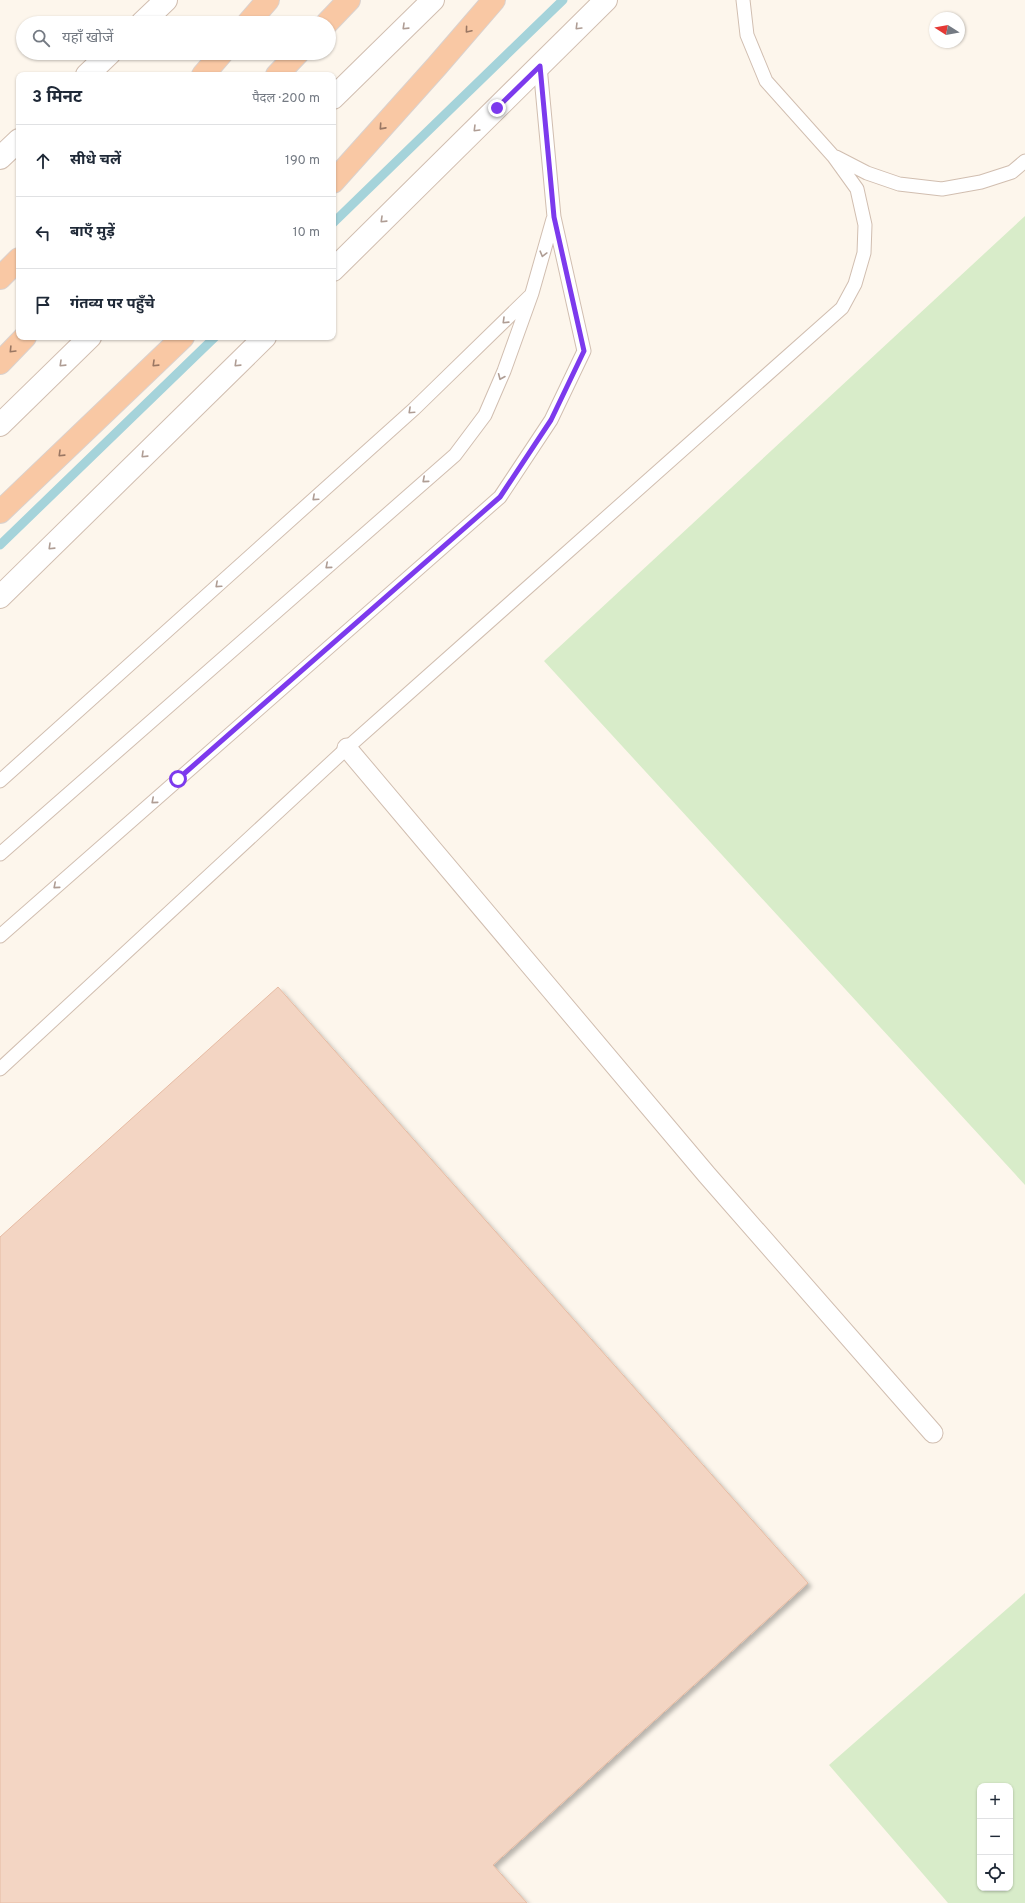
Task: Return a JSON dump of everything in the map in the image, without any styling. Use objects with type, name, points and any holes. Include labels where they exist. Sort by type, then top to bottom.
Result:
[{"type":"highway","points":[[254,16],[268,0]]},
{"type":"highway","points":[[334,16],[349,0]]},
{"type":"highway","points":[[336,179],[494,0]]},
{"type":"highway","points":[[206,72],[216,60]]},
{"type":"highway","points":[[280,72],[291,60]]},
{"type":"highway","points":[[0,363],[22,340]]},
{"type":"highway","points":[[0,512],[180,340]]},
{"type":"street","points":[[149,16],[166,0]]},
{"type":"street","points":[[336,95],[433,0]]},
{"type":"street","points":[[336,267],[606,0]]},
{"type":"street","points":[[90,72],[103,60]]},
{"type":"street","points":[[0,158],[16,143]]},
{"type":"street","points":[[0,425],[87,340]]},
{"type":"street","points":[[0,597],[262,340]]},
{"type":"street","points":[[347,748],[707,1176],[933,1433]]},
{"type":"lane","points":[[0,1069],[347,748],[842,308],[855,284],[864,253],[865,225],[857,189],[834,157],[766,81],[747,35],[743,0]]},
{"type":"lane","points":[[0,936],[500,497],[551,420],[584,351],[554,217],[540,66]]},
{"type":"lane","points":[[834,157],[868,173],[899,184],[942,190],[981,182],[1012,172],[1025,161]]},
{"type":"lane","points":[[0,854],[455,455],[485,415],[504,371],[532,293],[554,217]]},
{"type":"lane","points":[[0,781],[414,409],[532,293]]},
{"type":"green space","points":[[1025,216],[1025,1185],[544,661]]},
{"type":"green space","points":[[1025,1593],[1025,1903],[948,1903],[829,1765]]},
{"type":"building","points":[[278,987],[808,1583],[493,1865],[527,1903],[0,1903],[0,1237]]},
{"type":"waterway","points":[[336,220],[563,0]]},
{"type":"waterway","points":[[0,545],[212,340]]},
{"type":"route","points":[[178,779],[500,497],[551,420],[584,351],[554,217],[540,66],[497,108]]}]
